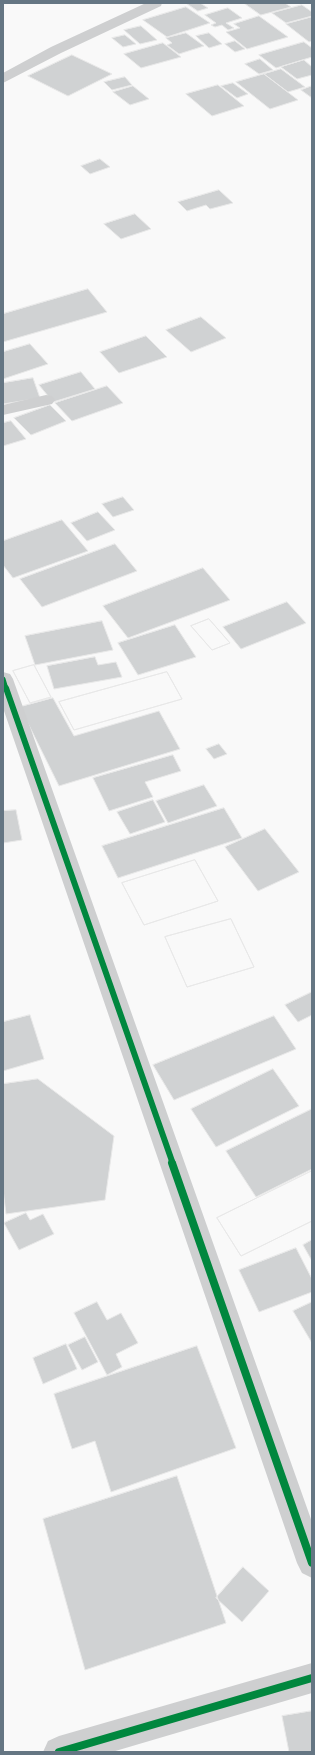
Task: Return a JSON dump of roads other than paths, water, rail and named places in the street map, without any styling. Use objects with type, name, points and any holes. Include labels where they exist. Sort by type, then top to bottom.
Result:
[{"type":"street","points":[[3,80],[56,50],[156,3]]},
{"type":"street","points":[[3,410],[46,400]]},
{"type":"street","points":[[3,679],[312,1563]]},
{"type":"street","points":[[59,1752],[312,1678]]}]
